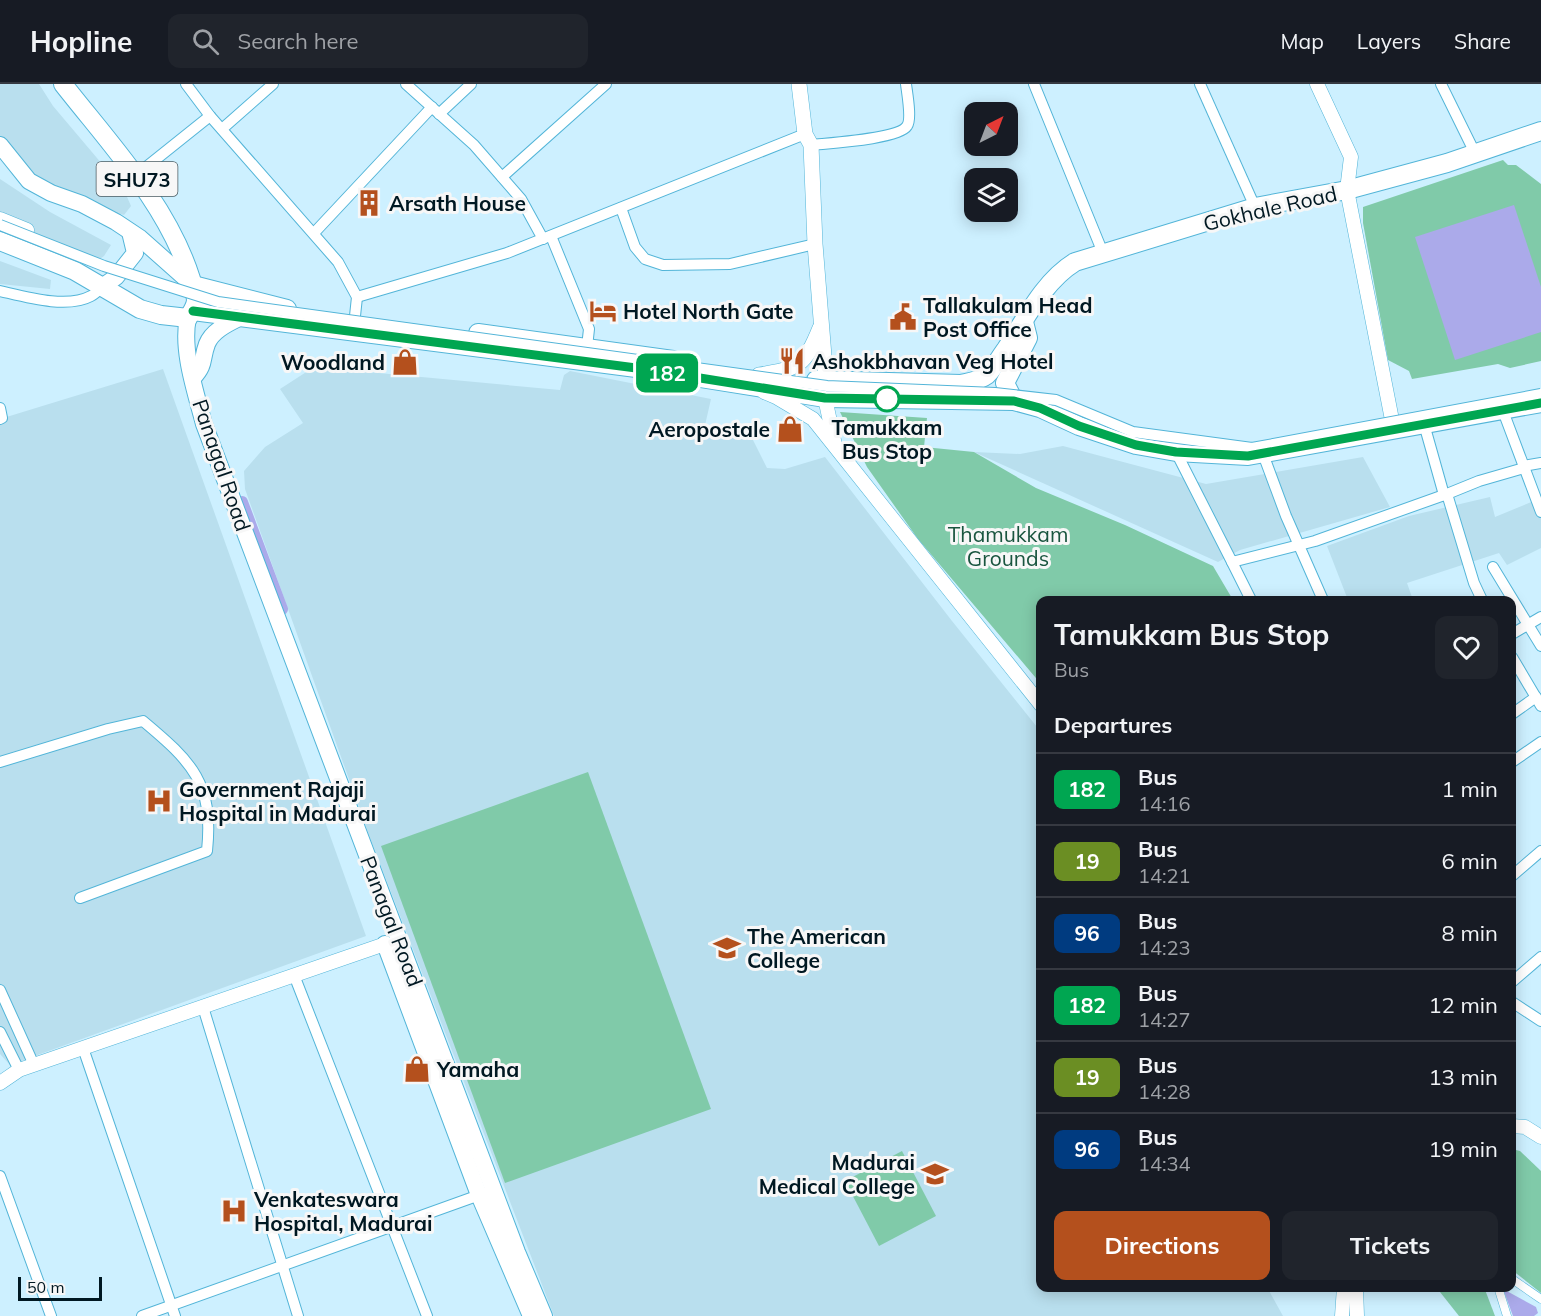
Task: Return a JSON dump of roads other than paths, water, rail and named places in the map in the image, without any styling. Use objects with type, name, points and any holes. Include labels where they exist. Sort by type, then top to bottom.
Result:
[{"type":"highway","name":"SHU73","points":[[63,84],[135,176],[183,255],[196,301],[190,315]]},
{"type":"highway","name":"Gokhale Road","points":[[825,389],[961,384],[977,381],[987,375],[1050,282],[1062,270],[1076,262],[1255,207],[1347,190],[1539,136]]},
{"type":"highway","points":[[0,240],[75,271],[140,309],[161,315],[239,318],[644,369],[825,389],[1014,401],[1040,408],[1079,426],[1136,445],[1176,452],[1248,456],[1263,454],[1541,403]]},
{"type":"highway","points":[[192,285],[287,309],[355,316],[587,348],[753,380]]},
{"type":"highway","points":[[1014,401],[1005,383],[1028,338],[1024,321]]},
{"type":"main road","points":[[799,84],[808,139],[825,389]]},
{"type":"main road","points":[[0,145],[29,181],[51,193],[82,204],[130,232],[192,285]]},
{"type":"main road","points":[[102,287],[116,277],[135,253],[130,232]]},
{"type":"main road","name":"Panagal Road","points":[[190,315],[184,332],[204,424],[531,1316]]},
{"type":"main road","points":[[193,378],[202,369],[207,342],[221,327],[239,318]]},
{"type":"main road","points":[[753,380],[783,371],[799,363],[811,349],[821,326]]},
{"type":"main road","name":"Panagal Road","points":[[385,944],[486,1192],[544,1316]]},
{"type":"street","points":[[186,84],[210,116],[338,262],[357,297],[355,316]]},
{"type":"street","points":[[222,129],[273,84]]},
{"type":"street","points":[[406,84],[474,145],[521,199],[547,237],[589,329],[587,348]]},
{"type":"street","points":[[314,233],[435,110],[471,84]]},
{"type":"street","points":[[502,177],[606,84]]},
{"type":"street","points":[[357,297],[507,253],[621,207],[808,139],[883,137],[904,129],[909,121],[906,84]]},
{"type":"street","points":[[1034,84],[1103,253]]},
{"type":"street","points":[[1200,84],[1255,207]]},
{"type":"street","points":[[1317,84],[1351,158],[1347,190],[1394,430]]},
{"type":"street","points":[[1441,84],[1474,153]]},
{"type":"street","points":[[135,176],[210,116]]},
{"type":"street","points":[[621,207],[635,248],[645,259],[663,265],[730,264],[814,244]]},
{"type":"street","points":[[0,219],[44,238],[69,252],[85,265],[102,287],[92,296],[74,302],[40,300],[0,291]]},
{"type":"street","points":[[0,225],[104,266],[218,302],[826,386],[995,393],[1056,400],[1133,432],[1252,448],[1541,394]]},
{"type":"street","points":[[753,380],[813,419],[1036,699]]},
{"type":"street","points":[[825,389],[836,450]]},
{"type":"street","points":[[0,408],[2,418],[0,419]]},
{"type":"street","points":[[1503,411],[1541,512]]},
{"type":"street","points":[[1424,424],[1480,596]]},
{"type":"street","points":[[1176,452],[1249,596]]},
{"type":"street","points":[[1263,454],[1321,596]]},
{"type":"street","points":[[1232,561],[1299,546],[1479,481],[1541,463]]},
{"type":"street","points":[[1493,567],[1510,596]]},
{"type":"street","points":[[1516,605],[1541,646]]},
{"type":"street","points":[[1516,632],[1541,617]]},
{"type":"street","points":[[1516,666],[1538,701],[1516,712]]},
{"type":"street","points":[[0,762],[108,729],[143,721],[188,762],[199,779],[209,830],[207,851],[80,898]]},
{"type":"street","points":[[1516,759],[1541,742]]},
{"type":"street","points":[[1516,873],[1541,851]]},
{"type":"street","points":[[0,1083],[19,1070],[385,944]]},
{"type":"street","points":[[1516,979],[1541,957]]},
{"type":"street","points":[[294,975],[427,1316]]},
{"type":"street","points":[[0,990],[34,1065]]},
{"type":"street","points":[[1516,1005],[1541,1021]]},
{"type":"street","points":[[202,1007],[298,1316]]},
{"type":"street","points":[[0,1032],[19,1070]]},
{"type":"street","points":[[83,1048],[173,1311]]},
{"type":"street","points":[[1516,1126],[1525,1127],[1541,1137]]},
{"type":"street","points":[[0,1176],[51,1316]]},
{"type":"street","points":[[142,1316],[173,1311],[282,1266],[486,1192]]},
{"type":"street","points":[[1516,1282],[1541,1299]]},
{"type":"street","points":[[1342,1316],[1344,1292]]},
{"type":"street","points":[[1356,1292],[1356,1316]]},
{"type":"street","points":[[1500,1292],[1507,1316]]},
{"type":"water","points":[[1514,205],[1541,287],[1541,332],[1455,360],[1415,237]]},
{"type":"water","points":[[1504,1292],[1508,1292],[1536,1307],[1538,1313],[1534,1316],[1513,1316]]},
{"type":"waterway","points":[[242,502],[282,609]]},
{"type":"place","name":"Arsath House","points":[[369,203]]},
{"type":"place","name":"Hotel North Gate","points":[[603,311]]},
{"type":"place","name":"Tallakulam Head Post Office","points":[[903,317]]},
{"type":"place","name":"Ashokbhavan Veg Hotel","points":[[792,361]]},
{"type":"place","name":"Woodland","points":[[405,362]]},
{"type":"place","name":"Tamukkam Bus Stop","points":[[887,399]]},
{"type":"place","name":"Aeropostale","points":[[790,429]]},
{"type":"place","name":"Government Rajaji Hospital in Madurai","points":[[159,801]]},
{"type":"place","name":"The American College","points":[[727,948]]},
{"type":"place","name":"Yamaha","points":[[417,1069]]},
{"type":"place","name":"Madurai Medical College","points":[[935,1174]]},
{"type":"place","name":"Venkateswara Hospital, Madurai","points":[[234,1211]]},
{"type":"park label","name":"Thamukkam Grounds","points":[[1008,546]]}]
